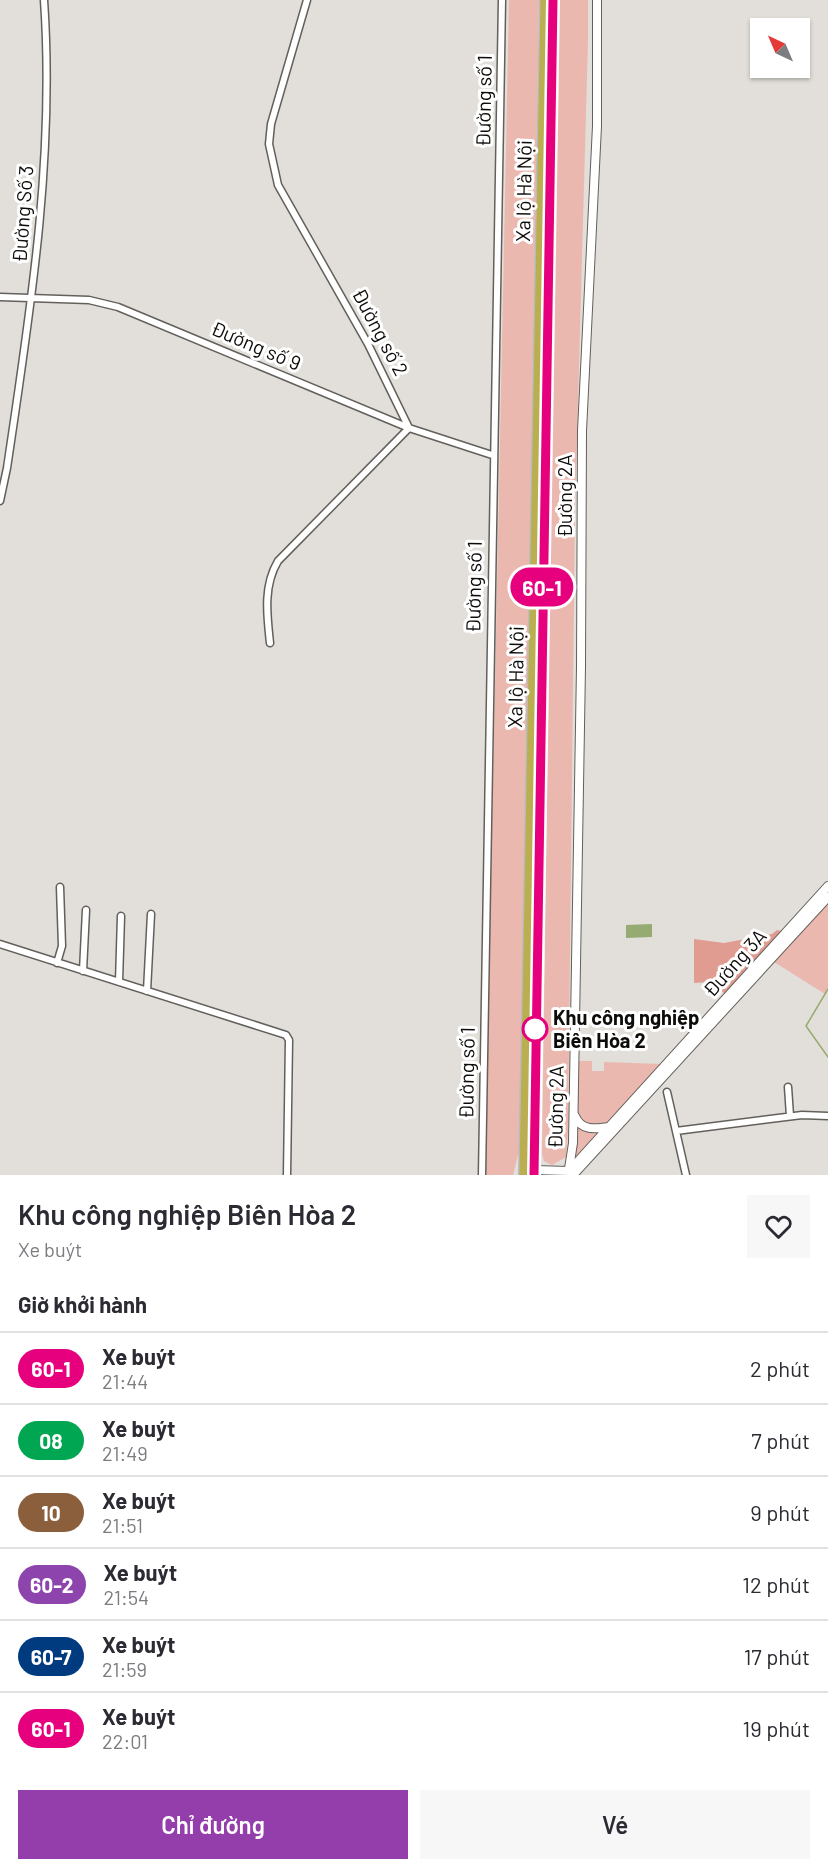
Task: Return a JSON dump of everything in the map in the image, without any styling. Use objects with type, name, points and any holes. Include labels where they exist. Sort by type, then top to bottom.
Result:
[{"type":"highway","name":"Xa lộ Hà Nội","points":[[524,1175],[545,0]]},
{"type":"highway","name":"Xa lộ Hà Nội","points":[[534,1172],[553,0]]},
{"type":"street","name":"Đường Số 3","points":[[0,501],[39,250],[46,67],[44,0]]},
{"type":"street","name":"Đường số 2","points":[[307,0],[271,124],[269,144],[273,173],[286,202],[368,344],[409,428]]},
{"type":"street","name":"Đường số 1","points":[[482,1175],[492,455],[502,0]]},
{"type":"street","name":"Đường 2A","points":[[570,1174],[573,1152],[581,668],[582,430],[597,126],[597,0]]},
{"type":"street","name":"Đường số 9","points":[[0,297],[89,300],[139,314],[409,428],[492,455]]},
{"type":"street","points":[[270,643],[267,599],[269,582],[278,561],[409,428]]},
{"type":"street","name":"Đường 3A","points":[[570,1174],[609,1127],[828,885]]},
{"type":"street","points":[[57,963],[62,946],[60,887]]},
{"type":"street","name":"Đường 3A","points":[[570,1174],[828,897]]},
{"type":"street","points":[[83,971],[86,910]]},
{"type":"street","points":[[147,991],[151,914]]},
{"type":"street","points":[[119,982],[122,916]]},
{"type":"street","points":[[0,944],[288,1037],[287,1175]]},
{"type":"street","points":[[772,945],[780,951]]},
{"type":"street","points":[[788,1087],[790,1116]]},
{"type":"street","points":[[667,1092],[686,1175]]},
{"type":"street","points":[[573,1108],[582,1126],[596,1129],[609,1127]]},
{"type":"street","points":[[676,1131],[790,1116],[828,1116]]},
{"type":"street","points":[[534,1172],[570,1174]]},
{"type":"shaded area","points":[[509,0],[539,0],[520,1147],[513,1175],[485,1175]]},
{"type":"shaded area","points":[[558,0],[588,0],[588,41],[575,512],[568,1133],[566,1157],[552,1165],[544,1161],[542,1154]]},
{"type":"shaded area","points":[[828,902],[828,989],[825,994],[774,962]]},
{"type":"shaded area","points":[[652,924],[652,937],[626,938],[626,925]]},
{"type":"shaded area","points":[[777,930],[782,931],[725,994],[711,982],[694,983],[694,939],[724,943],[772,934]]},
{"type":"shaded area","points":[[577,1061],[592,1061],[592,1071],[604,1071],[604,1062],[662,1064],[607,1126],[583,1124],[576,1112]]},
{"type":"shaded area","points":[[576,1122],[603,1130],[574,1161]]},
{"type":"waterway","points":[[828,989],[806,1026],[828,1057]]},
{"type":"bus line","name":"60-1","points":[[534,1175],[536,934],[553,0]]},
{"type":"place","name":"Khu công nghiệp Biên Hòa 2","points":[[535,1029]]}]
